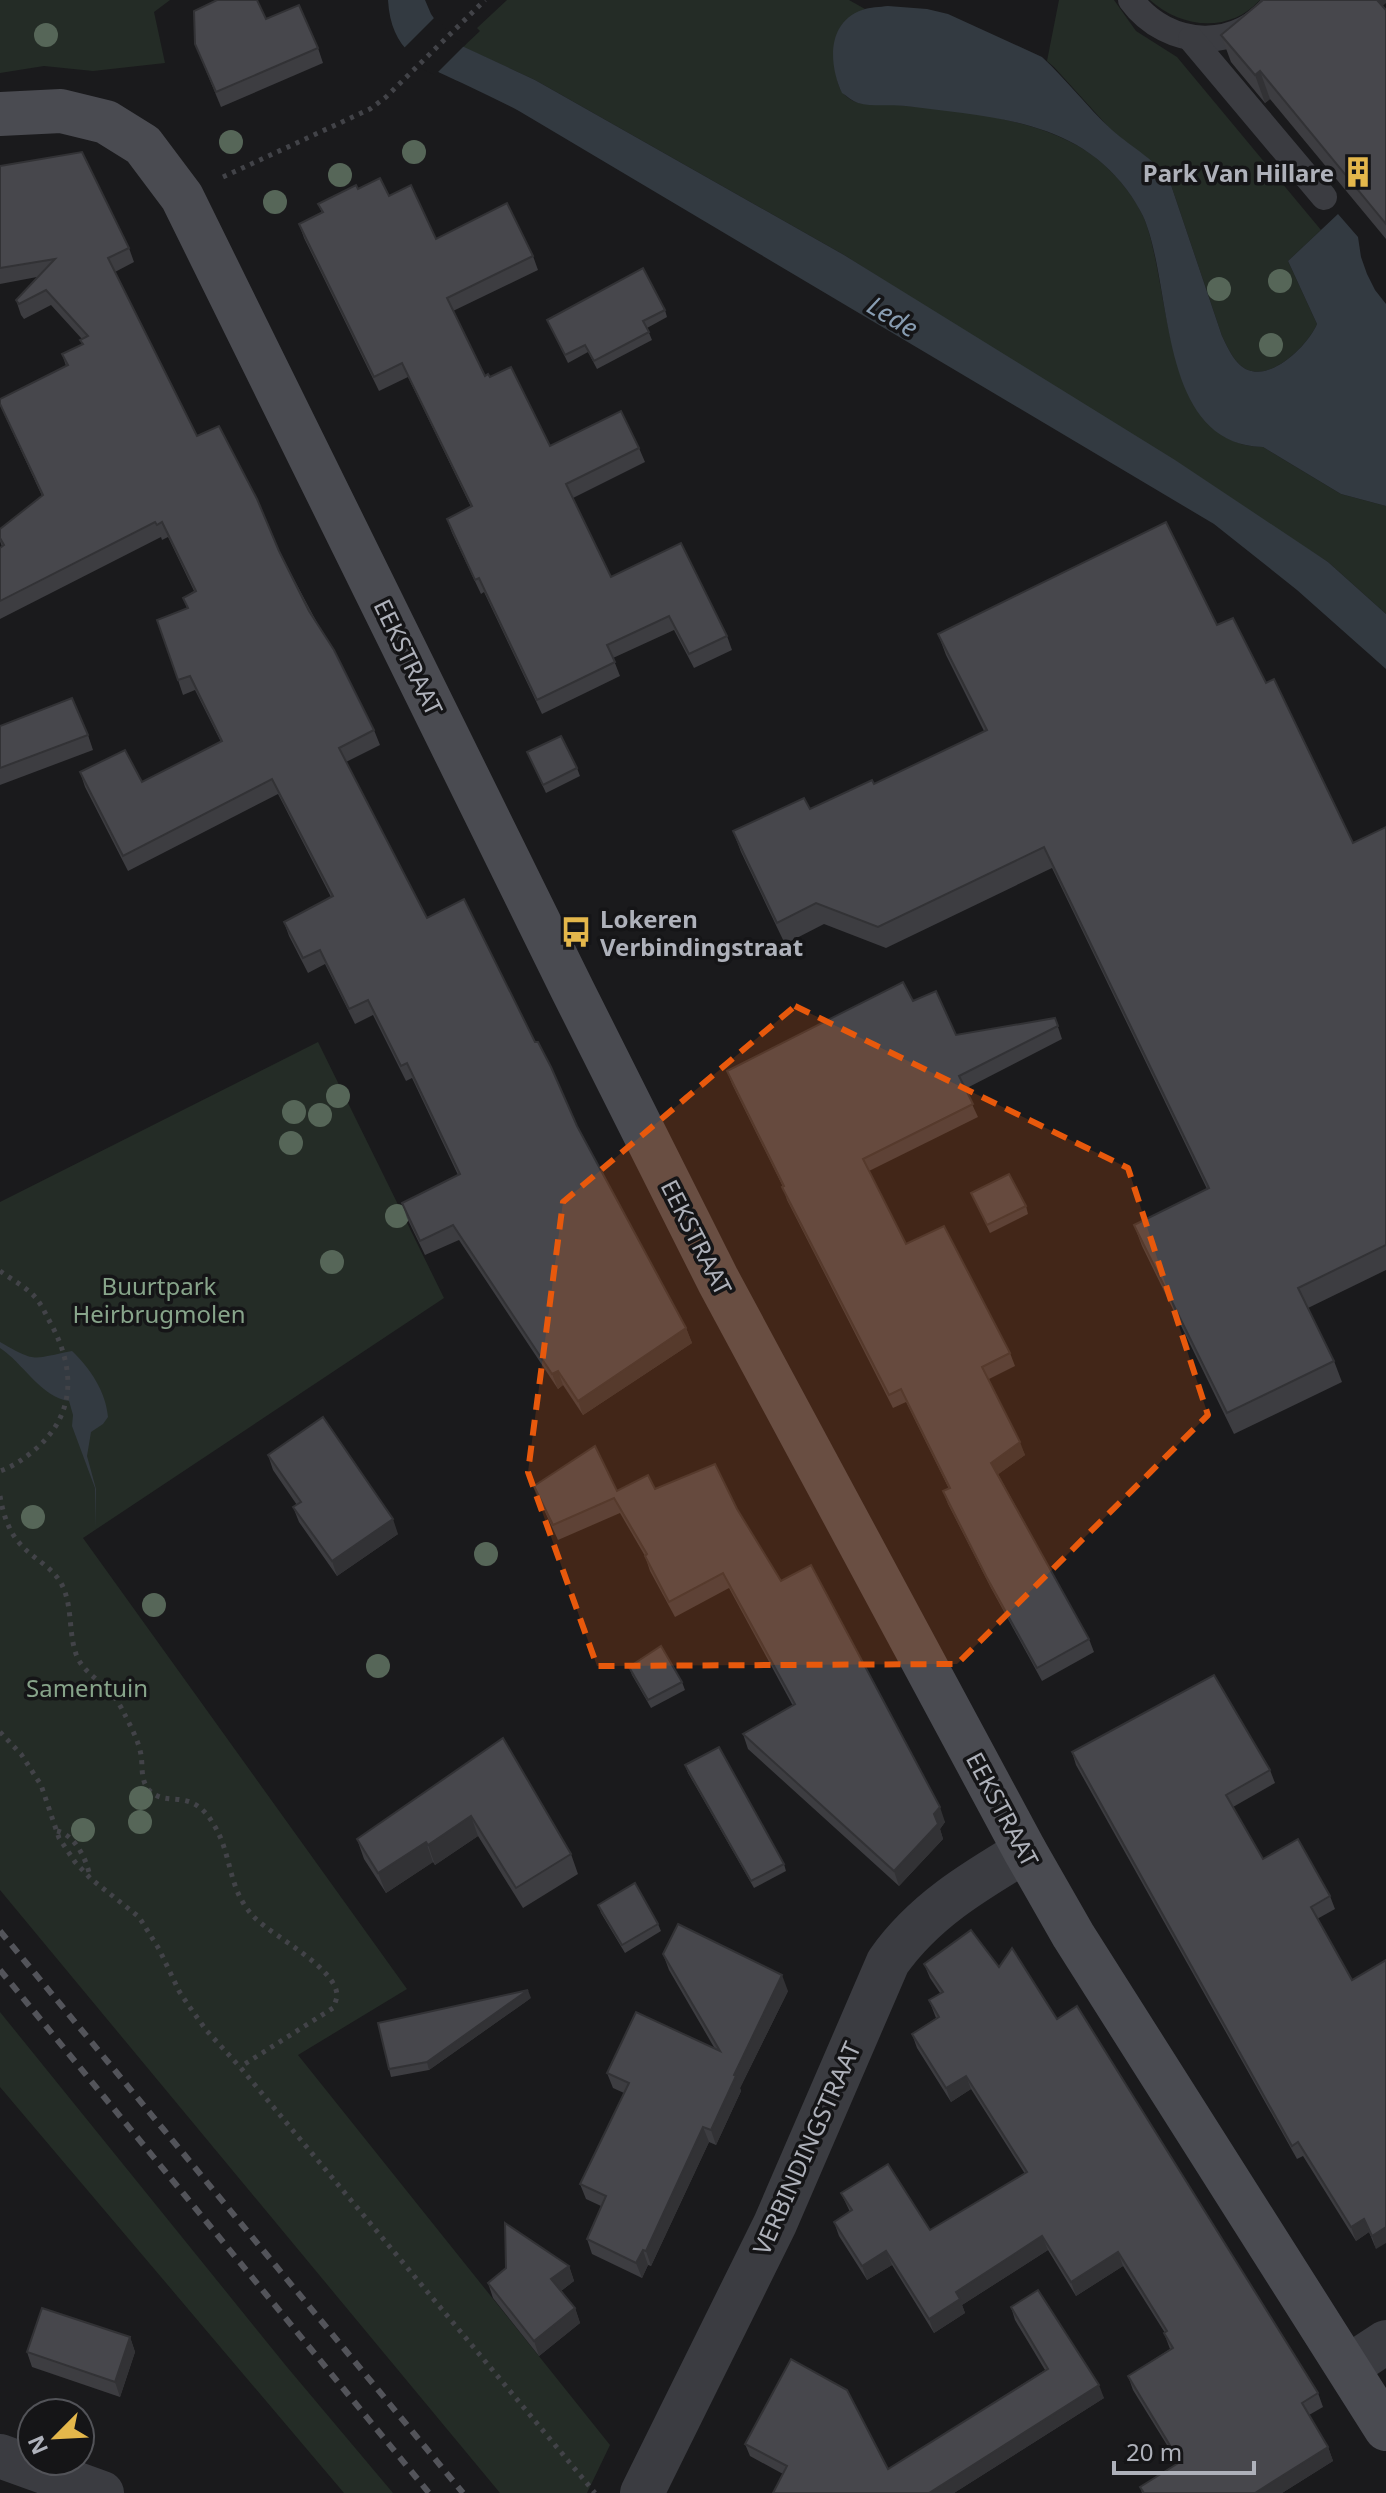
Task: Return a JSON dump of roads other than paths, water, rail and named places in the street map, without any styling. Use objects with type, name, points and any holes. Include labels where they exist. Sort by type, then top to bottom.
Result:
[{"type":"street","name":"EEKSTRAAT","points":[[0,114],[61,111],[106,122],[143,145],[182,197],[579,1005],[718,1280],[1025,1851],[1073,1935],[1386,2429]]},
{"type":"street","name":"VERBINDINGSTRAAT","points":[[642,2493],[775,2224],[888,1962],[928,1916],[962,1888],[1025,1851]]},
{"type":"street","points":[[1348,2367],[1386,2342]]},
{"type":"street","points":[[0,2456],[102,2493]]},
{"type":"lane","points":[[1131,0],[1141,14],[1165,30],[1191,39],[1219,38],[1246,29],[1269,12],[1277,0]]},
{"type":"lane","points":[[1191,39],[1324,197]]},
{"type":"water","name":"Lede","points":[[388,0],[425,0],[449,40],[535,80],[844,255],[1175,460],[1328,562],[1386,614],[1386,669],[1297,590],[1214,524],[519,111],[421,62],[410,54],[395,32]]},
{"type":"water","points":[[888,6],[948,14],[1042,57],[1112,130],[1159,168],[1171,185],[1222,336],[1243,368],[1258,372],[1278,365],[1298,350],[1317,324],[1288,261],[1338,214],[1358,237],[1367,274],[1386,304],[1386,506],[1341,494],[1263,447],[1228,439],[1203,419],[1186,391],[1174,356],[1153,246],[1143,216],[1127,190],[1106,166],[1082,148],[1027,125],[998,118],[900,105],[863,104],[842,93],[833,58],[836,35],[850,16],[865,9]]},
{"type":"water","points":[[0,1342],[34,1357],[72,1351],[91,1373],[100,1390],[108,1417],[91,1432],[87,1456],[96,1489],[96,1529],[95,1488],[72,1426],[69,1401],[41,1386],[0,1348]]},
{"type":"railway","points":[[0,1931],[463,2493]]},
{"type":"railway","points":[[0,1970],[429,2493]]},
{"type":"place","name":"Park Van Hillare","points":[[1358,172]]},
{"type":"place","name":"Lokeren Verbindingstraat","points":[[576,932]]},
{"type":"park label","name":"Buurtpark Heirbrugmolen","points":[[159,1299]]},
{"type":"park label","name":"Samentuin","points":[[87,1687]]}]
